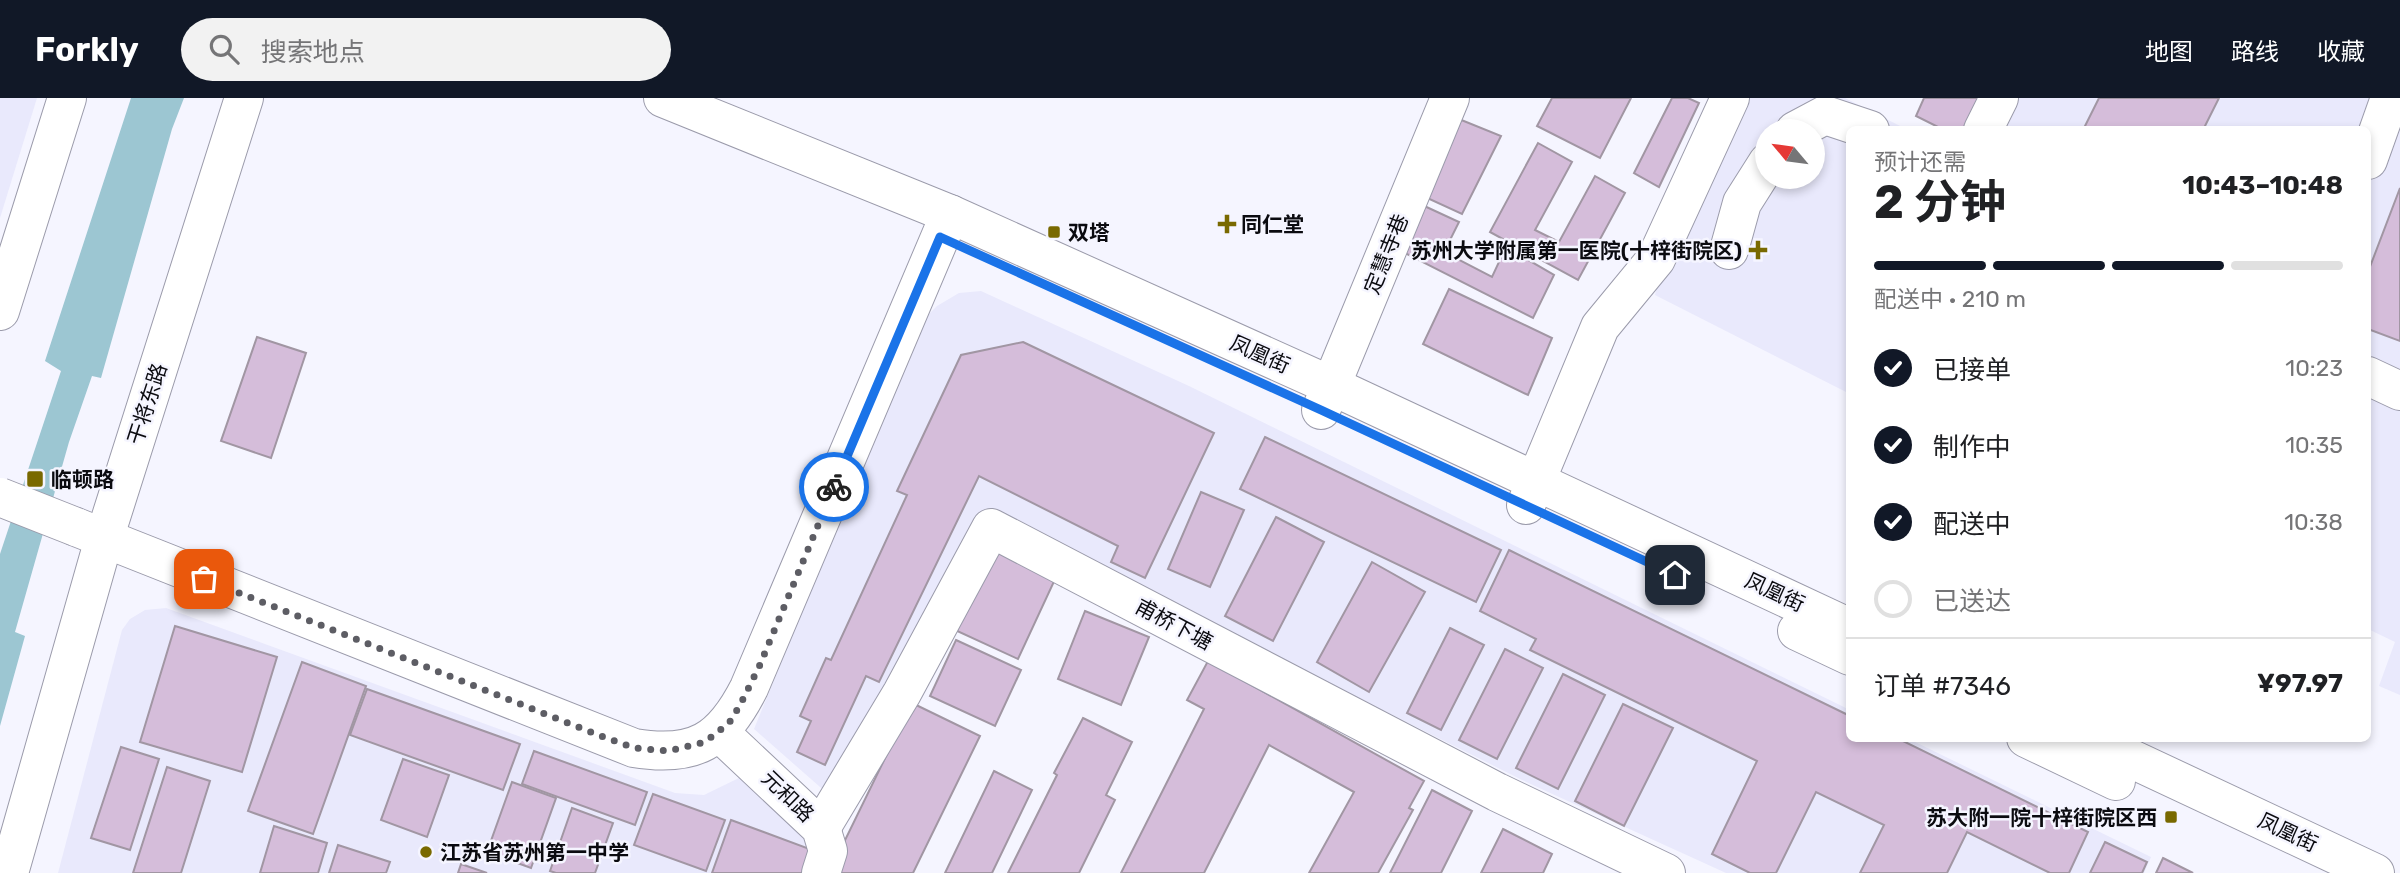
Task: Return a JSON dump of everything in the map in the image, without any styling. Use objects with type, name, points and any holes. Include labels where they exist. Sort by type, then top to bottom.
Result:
[{"type":"main road","points":[[0,311],[67,98]]},
{"type":"main road","name":"干将东路","points":[[9,873],[90,533],[244,98]]},
{"type":"main road","name":"凤凰街","points":[[663,98],[1531,493],[1846,626]]},
{"type":"main road","name":"定慧寺巷","points":[[1327,398],[1450,98]]},
{"type":"main road","points":[[1531,493],[1600,327],[1656,259],[1730,98]]},
{"type":"main road","points":[[1985,126],[1999,98]]},
{"type":"main road","points":[[2371,150],[2389,98]]},
{"type":"main road","points":[[1818,119],[1825,115],[1858,126]]},
{"type":"main road","points":[[1729,250],[1742,203],[1755,182]]},
{"type":"main road","points":[[0,497],[634,748],[679,750],[705,742],[719,732],[740,705],[759,667],[945,225]]},
{"type":"main road","points":[[2371,377],[2400,391]]},
{"type":"main road","name":"凤凰街","points":[[1531,493],[1846,654]]},
{"type":"main road","name":"甫桥下塘","points":[[821,828],[902,692],[991,528],[1497,792],[1667,873]]},
{"type":"main road","name":"元和路","points":[[719,732],[821,828],[828,851],[821,873]]},
{"type":"main road","name":"凤凰街","points":[[2035,742],[2314,873]]},
{"type":"main road","name":"凤凰街","points":[[2096,742],[2375,873]]},
{"type":"shaded area","points":[[0,98],[37,98],[0,218]]},
{"type":"shaded area","points":[[131,98],[184,98],[172,129],[101,378],[92,376],[69,442],[15,632],[25,636],[0,726],[0,554],[61,371],[45,361]]},
{"type":"shaded area","name":"苏州大学附属第一医院(十梓街院区)","points":[[1734,98],[1845,98],[1900,126],[1846,126],[1846,392],[1655,295],[1677,204]]},
{"type":"shaded area","points":[[1976,98],[2400,98],[2400,695],[2379,686],[2395,642],[2371,630],[2371,126],[1962,126]]},
{"type":"shaded area","points":[[981,291],[1189,386],[1846,708],[1846,742],[1915,742],[2151,857],[2144,873],[1726,873],[1522,780],[984,510],[828,794],[754,729],[920,323],[937,306],[959,293]]},
{"type":"shaded area","points":[[166,608],[675,793],[704,795],[743,776],[817,846],[807,873],[58,873],[122,630],[130,619],[145,610]]},
{"type":"building","points":[[1552,98],[1631,98],[1600,158],[1537,126]]},
{"type":"building","points":[[1672,98],[1688,98],[1699,103],[1659,187],[1634,173]]},
{"type":"building","points":[[1924,98],[2000,98],[1987,126],[1936,126],[1916,116]]},
{"type":"building","points":[[2099,98],[2219,98],[2205,126],[2085,126]]},
{"type":"building","points":[[1449,115],[1501,136],[1462,214],[1412,191]]},
{"type":"building","points":[[1538,143],[1572,162],[1535,230],[1559,242],[1595,176],[1625,193],[1578,280],[1490,232]]},
{"type":"building","points":[[2400,188],[2400,341],[2371,330],[2371,264]]},
{"type":"building","points":[[1420,204],[1459,222],[1444,252],[1492,277],[1506,247],[1554,275],[1533,318],[1401,251]]},
{"type":"building","points":[[1449,289],[1552,338],[1528,395],[1423,344]]},
{"type":"building","points":[[257,337],[306,353],[271,458],[221,441]]},
{"type":"building","points":[[1023,342],[1214,433],[1145,578],[1111,562],[1118,546],[979,476],[879,682],[866,676],[825,765],[797,752],[811,721],[800,716],[826,658],[831,660],[907,495],[897,491],[961,355]]},
{"type":"building","points":[[1265,437],[1501,550],[1476,602],[1240,489]]},
{"type":"building","points":[[1201,492],[1244,510],[1210,587],[1168,569]]},
{"type":"building","points":[[1276,517],[1324,542],[1273,641],[1225,616]]},
{"type":"building","points":[[994,546],[1057,575],[1018,659],[955,630]]},
{"type":"building","points":[[1509,550],[1846,714],[1846,742],[1905,742],[2088,832],[2069,873],[2050,873],[1967,832],[1947,873],[1860,873],[1884,825],[1816,792],[1776,873],[1750,873],[1712,854],[1757,761],[1530,650],[1536,639],[1480,611]]},
{"type":"building","points":[[1372,562],[1425,592],[1369,692],[1317,662]]},
{"type":"building","points":[[1085,611],[1149,637],[1121,705],[1058,679]]},
{"type":"building","points":[[175,626],[277,657],[242,772],[140,742]]},
{"type":"building","points":[[1450,628],[1484,645],[1441,730],[1407,713]]},
{"type":"building","points":[[956,640],[1021,670],[995,726],[930,696]]},
{"type":"building","points":[[1505,649],[1543,668],[1497,759],[1459,740]]},
{"type":"building","points":[[1208,661],[1424,781],[1409,808],[1413,810],[1378,873],[1309,873],[1354,792],[1269,745],[1204,873],[1121,873],[1204,709],[1187,700]]},
{"type":"building","points":[[302,662],[366,686],[313,834],[248,811]]},
{"type":"building","points":[[1563,674],[1605,695],[1558,789],[1516,768]]},
{"type":"building","points":[[367,689],[520,744],[503,790],[350,735]]},
{"type":"building","points":[[912,703],[980,736],[913,873],[829,873]]},
{"type":"building","points":[[1623,704],[1673,728],[1624,826],[1575,801]]},
{"type":"building","points":[[1083,718],[1132,742],[1106,795],[1115,800],[1079,873],[1008,873],[1057,775],[1054,773]]},
{"type":"building","points":[[121,747],[159,759],[130,850],[91,838]]},
{"type":"building","points":[[534,751],[647,792],[635,825],[522,784]]},
{"type":"building","points":[[403,759],[449,775],[427,837],[381,820]]},
{"type":"building","points":[[167,767],[210,781],[181,873],[133,873]]},
{"type":"building","points":[[994,771],[1032,790],[992,873],[945,873]]},
{"type":"building","points":[[512,782],[556,798],[531,868],[487,852]]},
{"type":"building","points":[[1432,790],[1472,811],[1441,873],[1390,873]]},
{"type":"building","points":[[653,794],[725,820],[706,871],[634,845]]},
{"type":"building","points":[[572,808],[613,823],[595,873],[550,871]]},
{"type":"building","points":[[731,820],[815,851],[807,873],[712,873]]},
{"type":"building","points":[[274,826],[327,843],[318,873],[260,873]]},
{"type":"building","points":[[1503,829],[1552,854],[1543,873],[1481,873]]},
{"type":"building","points":[[2105,842],[2147,862],[2142,873],[2090,873]]},
{"type":"building","points":[[338,845],[390,862],[386,873],[329,873]]},
{"type":"building","points":[[2163,858],[2193,873],[2156,873]]},
{"type":"building","points":[[461,864],[487,873],[458,873]]},
{"type":"way so far","points":[[204,579],[601,736],[634,748],[668,751],[705,742],[729,723],[759,667],[834,487]]},
{"type":"place","name":"同仁堂","points":[[1227,224]]},
{"type":"place","name":"双塔","points":[[1054,232]]},
{"type":"place","name":"苏州大学附属第一医院(十梓街院区)","points":[[1758,250]]},
{"type":"place","name":"临顿路","points":[[35,479]]},
{"type":"place","name":"苏大附一院十梓街院区西","points":[[2171,817]]},
{"type":"place","name":"江苏省苏州第一中学","points":[[426,852]]},
{"type":"route","points":[[834,487],[940,237],[1675,575]]}]
